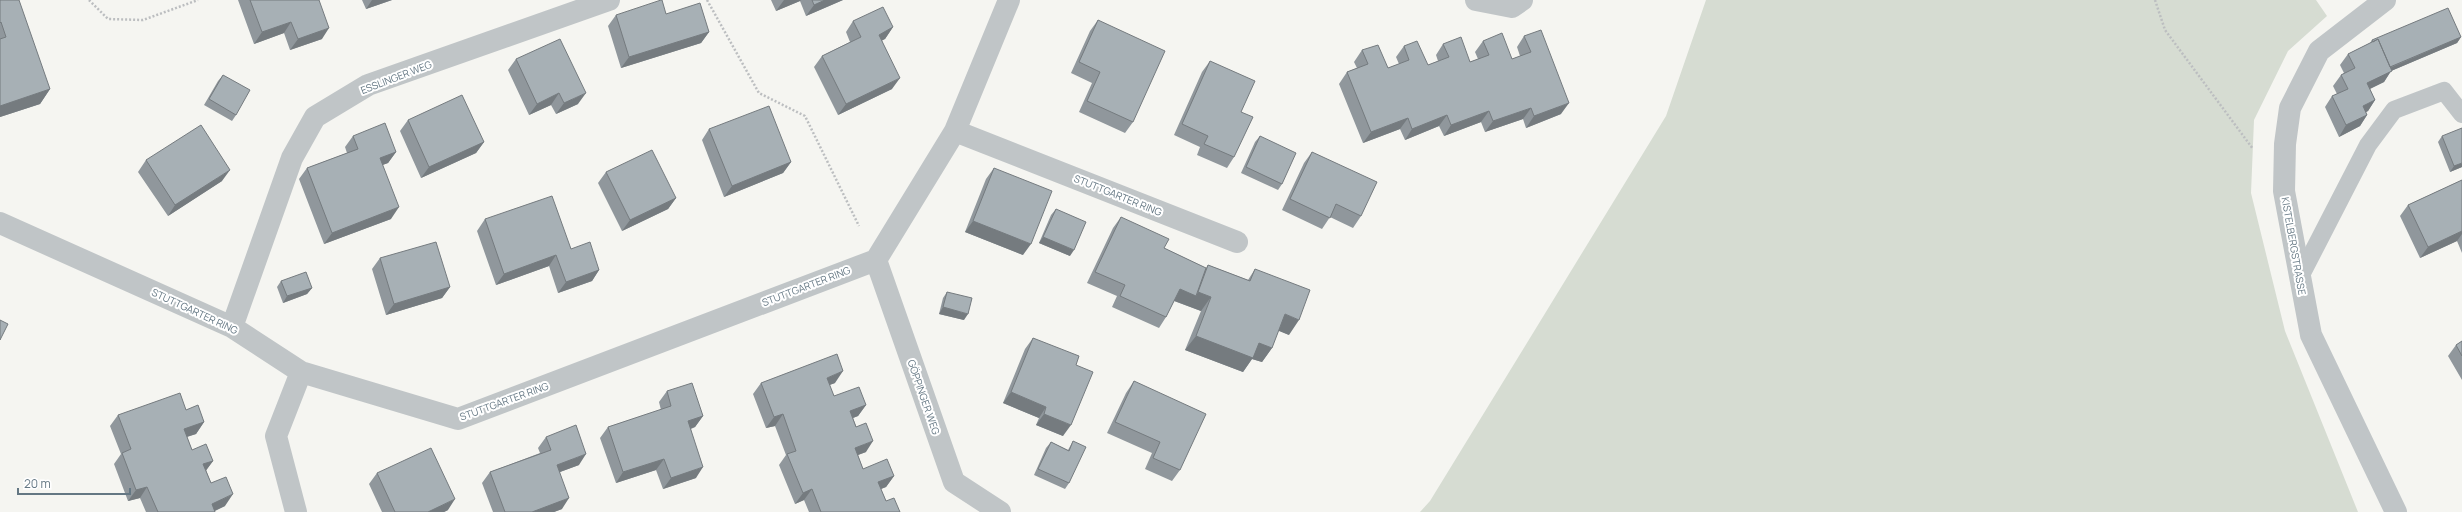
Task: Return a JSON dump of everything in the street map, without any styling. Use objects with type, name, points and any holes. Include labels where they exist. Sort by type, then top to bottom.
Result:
[{"type":"street","name":"ESSLINGER WEG","points":[[232,327],[292,158],[315,117],[368,85],[584,5],[608,0]]},
{"type":"street","points":[[876,260],[955,131],[1009,0]]},
{"type":"street","points":[[1476,0],[1512,7],[1522,0]]},
{"type":"street","name":"KISTELBERGSTRASSE","points":[[2385,0],[2319,51],[2290,108],[2285,144],[2284,191],[2311,335],[2396,512]]},
{"type":"street","name":"STUTTGARTER RING","points":[[955,131],[1237,242]]},
{"type":"street","name":"STUTTGARTER RING","points":[[0,223],[232,327],[302,372],[458,420],[876,260]]},
{"type":"street","name":"GÖPPINGER WEG","points":[[876,260],[954,482],[1000,512]]},
{"type":"street","points":[[296,512],[276,436],[302,372]]},
{"type":"lane","points":[[2300,277],[2368,145],[2394,110],[2444,91],[2462,114]]},
{"type":"path","points":[[89,0],[108,19],[143,20],[198,0]]},
{"type":"path","points":[[706,0],[759,93],[805,116],[876,260]]},
{"type":"path","points":[[2155,0],[2165,30],[2284,191]]},
{"type":"shaded area","points":[[1706,0],[2316,0],[2327,16],[2288,51],[2254,120],[2251,193],[2285,331],[2358,512],[1420,512],[1430,501],[1666,116]]},
{"type":"building","points":[[0,0],[19,0],[50,89],[0,106],[0,39],[6,37],[1,22],[0,23]]},
{"type":"building","points":[[250,0],[319,0],[329,28],[298,39],[291,22],[262,32]]},
{"type":"building","points":[[661,0],[666,14],[700,3],[709,32],[629,57],[616,15]]},
{"type":"building","points":[[812,0],[825,0],[814,5]]},
{"type":"building","points":[[883,7],[893,27],[879,35],[900,78],[846,104],[822,56],[861,37],[853,21]]},
{"type":"building","points":[[2448,8],[2461,37],[2390,67],[2378,39],[2373,42],[2372,40]]},
{"type":"building","points":[[1098,20],[1165,51],[1133,122],[1087,101],[1100,72],[1079,62]]},
{"type":"building","points":[[1541,30],[1569,103],[1534,116],[1531,108],[1493,121],[1489,111],[1451,125],[1447,115],[1412,129],[1408,118],[1371,132],[1347,72],[1368,64],[1362,50],[1378,45],[1388,68],[1409,60],[1404,46],[1417,41],[1428,65],[1449,57],[1443,44],[1461,37],[1470,62],[1489,55],[1483,41],[1502,33],[1512,59],[1531,52],[1524,36]]},
{"type":"building","points":[[560,39],[586,93],[564,103],[559,93],[537,104],[516,59]]},
{"type":"building","points":[[2378,39],[2392,71],[2367,83],[2375,100],[2363,106],[2367,115],[2346,125],[2332,96],[2348,89],[2341,75],[2355,68],[2348,54]]},
{"type":"building","points":[[1210,61],[1255,81],[1241,112],[1253,117],[1234,157],[1204,144],[1208,136],[1182,124]]},
{"type":"building","points":[[223,75],[250,90],[236,115],[209,99]]},
{"type":"building","points":[[462,95],[484,142],[429,167],[408,120]]},
{"type":"building","points":[[769,106],[791,162],[732,186],[709,129]]},
{"type":"building","points":[[385,123],[396,152],[380,158],[399,207],[332,233],[307,168],[358,149],[353,136]]},
{"type":"building","points":[[201,125],[230,170],[175,205],[146,160]]},
{"type":"building","points":[[2462,128],[2462,163],[2454,166],[2442,136]]},
{"type":"building","points":[[1260,136],[1296,153],[1282,184],[1246,167]]},
{"type":"building","points":[[652,150],[676,198],[630,220],[606,172]]},
{"type":"building","points":[[1312,152],[1377,182],[1361,216],[1336,204],[1330,218],[1290,199]]},
{"type":"building","points":[[994,168],[1052,191],[1031,244],[973,221]]},
{"type":"building","points":[[2462,180],[2462,231],[2428,247],[2408,205]]},
{"type":"building","points":[[552,196],[571,249],[590,242],[599,270],[566,282],[556,255],[504,274],[485,219]]},
{"type":"building","points":[[1056,209],[1086,222],[1074,250],[1043,237]]},
{"type":"building","points":[[1121,217],[1169,239],[1164,248],[1206,268],[1196,296],[1180,289],[1166,317],[1120,296],[1125,285],[1095,272]]},
{"type":"building","points":[[436,242],[450,287],[394,304],[380,258]]},
{"type":"building","points":[[1208,265],[1250,281],[1255,269],[1310,290],[1299,320],[1285,314],[1272,348],[1259,343],[1253,358],[1196,336],[1211,297],[1198,292]]},
{"type":"building","points":[[306,272],[312,288],[287,296],[281,281]]},
{"type":"building","points":[[947,292],[972,298],[968,314],[943,307]]},
{"type":"building","points":[[0,320],[8,324],[0,340]]},
{"type":"building","points":[[1033,338],[1079,356],[1076,365],[1093,372],[1071,425],[1044,414],[1046,407],[1011,392]]},
{"type":"building","points":[[2462,341],[2462,356],[2456,345]]},
{"type":"building","points":[[837,354],[843,371],[827,378],[834,396],[859,387],[866,405],[850,411],[856,427],[866,423],[873,441],[855,448],[863,469],[887,459],[894,476],[878,482],[886,501],[894,498],[900,512],[821,512],[812,489],[803,493],[787,454],[796,451],[783,414],[774,417],[761,383]]},
{"type":"building","points":[[1134,381],[1206,414],[1180,470],[1153,458],[1160,442],[1115,422]]},
{"type":"building","points":[[692,383],[703,416],[688,421],[703,467],[671,478],[664,459],[623,472],[608,427],[671,406],[667,391]]},
{"type":"building","points":[[180,393],[186,410],[198,405],[204,422],[184,429],[192,450],[206,444],[213,461],[203,464],[211,483],[226,477],[233,494],[212,504],[215,512],[158,512],[147,487],[136,490],[122,453],[131,449],[118,415]]},
{"type":"building","points":[[576,425],[586,454],[557,465],[569,498],[532,512],[505,512],[490,472],[551,450],[546,437]]},
{"type":"building","points":[[1073,441],[1086,447],[1069,483],[1038,469],[1051,442],[1069,451]]},
{"type":"building","points":[[431,448],[455,499],[428,512],[395,512],[377,473]]}]
